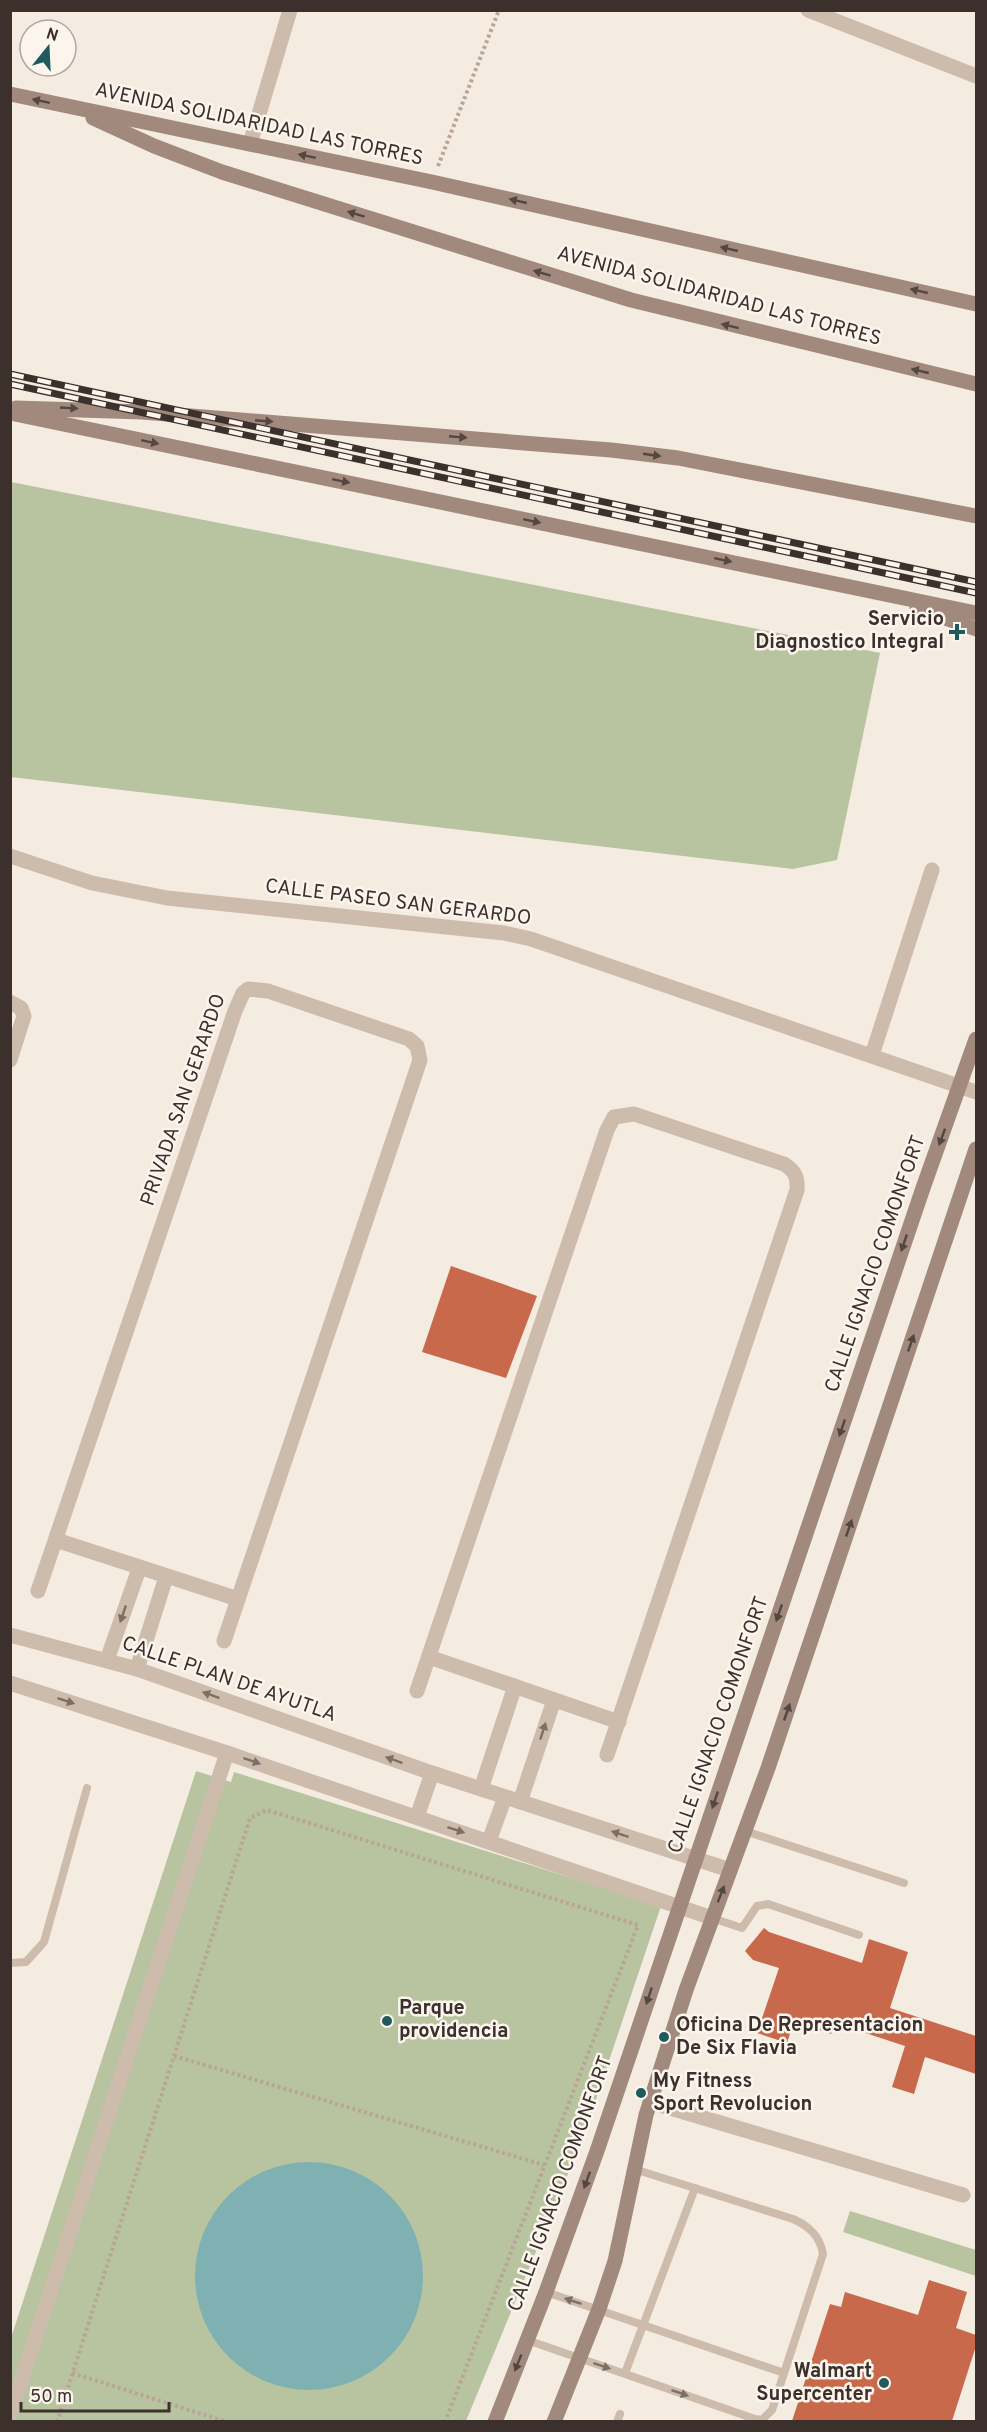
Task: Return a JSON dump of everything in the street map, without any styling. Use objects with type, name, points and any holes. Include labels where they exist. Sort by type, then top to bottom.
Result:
[{"type":"main road","points":[[10,94],[72,107]]},
{"type":"main road","name":"AVENIDA SOLIDARIDAD LAS TORRES","points":[[72,107],[432,182],[976,304]]},
{"type":"main road","name":"AVENIDA SOLIDARIDAD LAS TORRES","points":[[72,107],[154,146],[222,172],[620,297],[976,384]]},
{"type":"main road","points":[[10,408],[142,412],[611,450],[678,458],[976,516]]},
{"type":"main road","points":[[10,413],[976,613]]},
{"type":"main road","points":[[892,597],[929,614],[976,629]]},
{"type":"main road","name":"CALLE IGNACIO COMONFORT","points":[[495,2421],[546,2292],[597,2151],[923,1188],[976,1039]]},
{"type":"main road","points":[[554,2421],[599,2309],[615,2261],[650,2102],[712,1918],[745,1831],[976,1149]]},
{"type":"street","points":[[250,144],[290,10]]},
{"type":"street","points":[[808,10],[976,76]]},
{"type":"street","name":"CALLE PASEO SAN GERARDO","points":[[10,856],[92,883],[167,898],[486,931],[531,939],[976,1092]]},
{"type":"street","points":[[872,1055],[932,870]]},
{"type":"street","name":"PRIVADA SAN GERARDO","points":[[38,1591],[240,1000],[248,989],[268,991],[409,1039],[417,1046],[420,1060],[224,1641]]},
{"type":"street","points":[[10,1002],[21,1008],[24,1016],[10,1060]]},
{"type":"street","points":[[417,1692],[610,1123],[622,1113],[634,1114],[784,1164],[795,1173],[797,1190],[607,1755]]},
{"type":"street","points":[[56,1540],[139,1569],[238,1599]]},
{"type":"street","points":[[107,1660],[139,1569]]},
{"type":"street","points":[[137,1669],[166,1577]]},
{"type":"street","name":"CALLE PLAN DE AYUTLA","points":[[10,1635],[137,1669],[432,1773],[730,1870]]},
{"type":"street","points":[[429,1657],[619,1722]]},
{"type":"street","points":[[10,1683],[227,1753],[680,1905],[712,1918]]},
{"type":"street","points":[[481,1789],[515,1686]]},
{"type":"street","points":[[520,1802],[554,1700]]},
{"type":"street","points":[[10,2415],[227,1753]]},
{"type":"street","points":[[417,1817],[432,1773]]},
{"type":"street","points":[[489,1841],[505,1797]]},
{"type":"street","points":[[650,2102],[963,2195]]},
{"type":"lane","points":[[10,1963],[26,1962],[44,1942],[87,1788]]},
{"type":"lane","points":[[745,1831],[904,1882]]},
{"type":"lane","points":[[712,1918],[742,1928],[757,1906],[768,1904],[859,1935]]},
{"type":"lane","points":[[527,2340],[762,2420],[772,2410],[823,2254],[822,2246],[807,2225],[634,2169]]},
{"type":"lane","points":[[625,2373],[695,2188]]},
{"type":"lane","points":[[546,2292],[784,2373]]},
{"type":"path","points":[[432,182],[499,10]]},
{"type":"path","points":[[57,2421],[250,1818],[267,1810],[638,1925],[445,2421]]},
{"type":"path","points":[[174,2056],[544,2165]]},
{"type":"path","points":[[72,2373],[227,2421]]},
{"type":"green space","points":[[11,482],[880,653],[837,860],[793,869],[11,777]]},
{"type":"green space","name":"Parque providencia","points":[[196,1771],[231,1782],[234,1772],[661,1906],[584,2135],[466,2421],[11,2422],[11,2338]]},
{"type":"green space","points":[[850,2211],[976,2250],[976,2276],[843,2232]]},
{"type":"water","points":[[309,2162],[331,2164],[353,2171],[372,2181],[397,2204],[409,2222],[418,2243],[423,2276],[421,2298],[414,2320],[404,2339],[381,2364],[363,2376],[342,2385],[309,2390],[287,2388],[265,2381],[246,2371],[221,2348],[209,2330],[200,2309],[195,2276],[197,2254],[204,2232],[214,2213],[237,2188],[255,2176],[276,2167]]},
{"type":"building","points":[[451,1266],[537,1296],[506,1378],[422,1352]]},
{"type":"building","points":[[764,1928],[769,1932],[862,1963],[869,1939],[908,1952],[890,2008],[976,2036],[976,2074],[925,2057],[914,2094],[892,2087],[905,2046],[835,2023],[831,2034],[794,2021],[787,2043],[757,2033],[779,1968],[753,1960],[745,1951]]},
{"type":"building","name":"Walmart Supercenter","points":[[929,2280],[967,2292],[956,2328],[976,2335],[976,2346],[952,2421],[792,2421],[830,2304],[841,2307],[845,2292],[918,2315]]},
{"type":"railway","points":[[10,374],[976,582]]},
{"type":"railway","points":[[10,384],[976,593]]},
{"type":"place","name":"Servicio Diagnostico Integral","points":[[957,632]]},
{"type":"place","name":"Parque providencia","points":[[387,2021]]},
{"type":"place","name":"Oficina De Representacion De Six Flavia","points":[[664,2037]]},
{"type":"place","name":"My Fitness Sport Revolucion","points":[[641,2093]]},
{"type":"place","name":"Walmart Supercenter","points":[[884,2383]]}]
